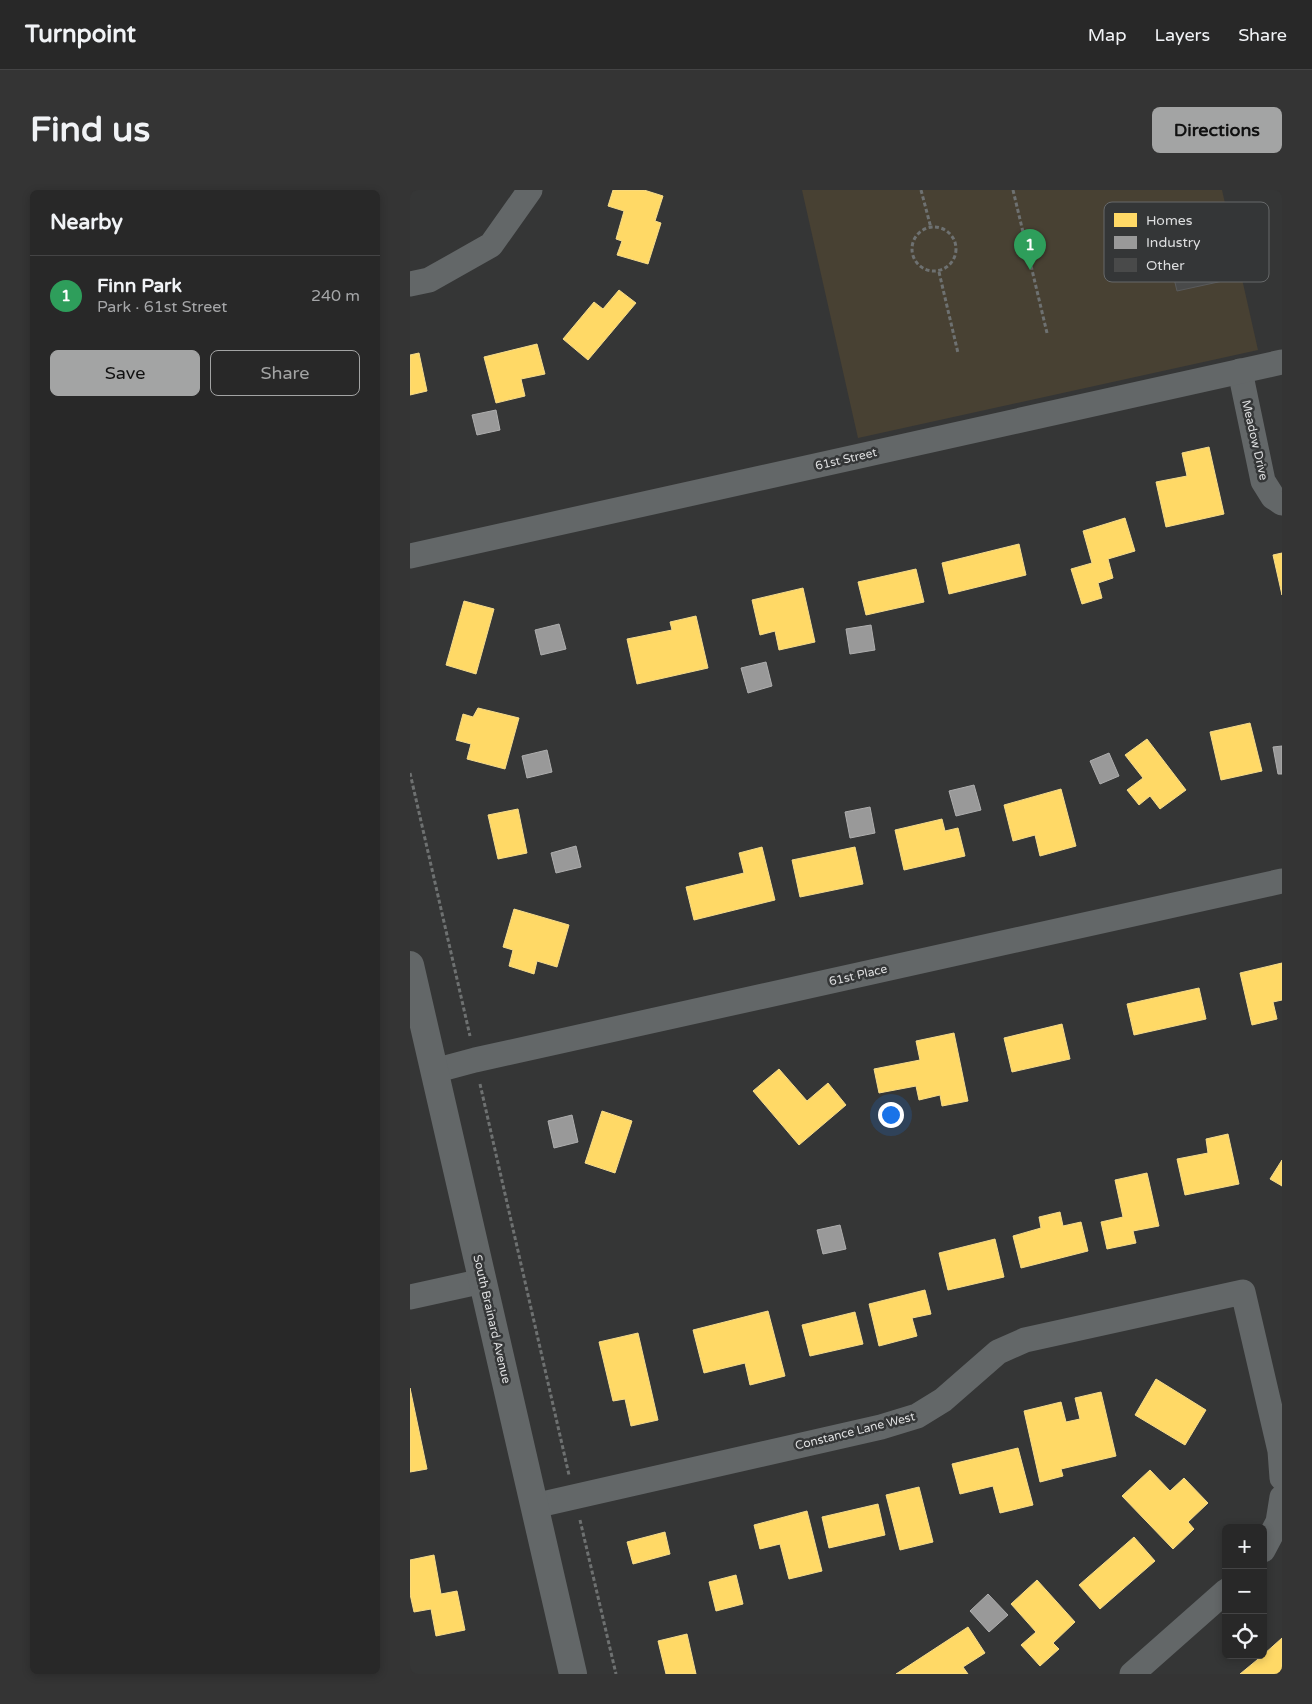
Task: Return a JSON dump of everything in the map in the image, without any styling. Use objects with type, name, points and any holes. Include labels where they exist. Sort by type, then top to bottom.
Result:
[{"type":"street","points":[[410,284],[429,280],[491,245],[530,190]]},
{"type":"street","name":"61st Street","points":[[410,556],[1282,362]]},
{"type":"street","name":"Meadow Drive","points":[[1240,371],[1263,481],[1273,497],[1282,503]]},
{"type":"street","name":"61st Place","points":[[434,1071],[475,1060],[1282,880]]},
{"type":"street","name":"South Brainard Avenue","points":[[410,965],[573,1674]]},
{"type":"street","points":[[410,1297],[483,1281]]},
{"type":"street","name":"Constance Lane West","points":[[534,1506],[881,1427],[916,1416],[943,1400],[998,1352],[1026,1340],[1243,1292],[1280,1451],[1282,1478]]},
{"type":"street","points":[[1267,1543],[1278,1522],[1282,1497]]},
{"type":"street","points":[[1132,1674],[1222,1595]]},
{"type":"path","points":[[921,190],[931,228]]},
{"type":"path","points":[[1013,190],[1047,333]]},
{"type":"path","points":[[938,227],[944,229],[954,239],[956,252],[952,263],[939,272],[924,268],[915,259],[913,253],[914,242],[918,235],[931,228],[938,227]]},
{"type":"path","points":[[939,272],[958,353]]},
{"type":"path","points":[[410,773],[616,1674]]},
{"type":"shaded area","points":[[802,190],[1222,190],[1225,202],[1104,202],[1104,282],[1243,282],[1258,350],[858,438]]},
{"type":"building: Homes","points":[[613,190],[644,190],[663,196],[655,221],[661,223],[648,264],[617,255],[622,241],[616,239],[624,211],[608,206]]},
{"type":"building: Homes","points":[[619,290],[636,303],[588,360],[563,339],[594,302],[603,309]]},
{"type":"building: Homes","points":[[537,344],[545,374],[521,379],[525,396],[496,403],[484,357]]},
{"type":"building: Homes","points":[[419,353],[427,391],[410,395],[410,355]]},
{"type":"building: Homes","points":[[1209,447],[1224,514],[1166,527],[1156,482],[1187,476],[1182,453]]},
{"type":"building: Homes","points":[[1125,518],[1135,551],[1108,559],[1113,578],[1098,583],[1102,598],[1082,604],[1071,569],[1092,563],[1083,531]]},
{"type":"building: Homes","points":[[1019,544],[1026,575],[949,594],[942,563]]},
{"type":"building: Homes","points":[[1282,553],[1282,595],[1273,555]]},
{"type":"building: Homes","points":[[916,569],[924,602],[866,615],[858,582]]},
{"type":"building: Homes","points":[[803,588],[815,642],[779,650],[775,631],[760,635],[752,600]]},
{"type":"building: Homes","points":[[464,601],[494,609],[476,674],[446,665]]},
{"type":"building: Homes","points":[[696,616],[708,668],[637,684],[627,639],[672,630],[670,622]]},
{"type":"building: Homes","points":[[478,708],[519,718],[505,769],[467,759],[471,744],[456,740],[463,714],[473,717]]},
{"type":"building: Homes","points":[[1250,723],[1262,771],[1221,780],[1210,732]]},
{"type":"building: Homes","points":[[1147,739],[1186,790],[1160,809],[1150,796],[1139,805],[1127,790],[1143,778],[1125,755]]},
{"type":"building: Homes","points":[[1061,789],[1076,846],[1040,856],[1035,835],[1013,841],[1004,805]]},
{"type":"building: Homes","points":[[518,809],[527,853],[498,859],[488,815]]},
{"type":"building: Homes","points":[[942,819],[945,831],[958,828],[965,856],[904,870],[895,830]]},
{"type":"building: Homes","points":[[762,847],[775,900],[694,920],[686,887],[744,873],[739,853]]},
{"type":"building: Homes","points":[[855,847],[863,884],[800,897],[792,860]]},
{"type":"building: Homes","points":[[514,909],[569,925],[557,967],[537,961],[534,974],[509,966],[513,950],[503,947]]},
{"type":"building: Homes","points":[[1282,963],[1282,1000],[1273,1002],[1277,1019],[1252,1025],[1240,973]]},
{"type":"building: Homes","points":[[1199,988],[1206,1019],[1134,1035],[1127,1004]]},
{"type":"building: Homes","points":[[1062,1024],[1070,1059],[1012,1072],[1004,1038]]},
{"type":"building: Homes","points":[[954,1033],[968,1101],[942,1106],[940,1095],[919,1100],[916,1086],[879,1093],[874,1069],[920,1060],[916,1041]]},
{"type":"building: Homes","points":[[779,1069],[807,1101],[828,1083],[846,1105],[799,1145],[753,1091]]},
{"type":"building: Homes","points":[[602,1111],[632,1121],[615,1173],[585,1163]]},
{"type":"building: Homes","points":[[1228,1134],[1239,1184],[1185,1195],[1177,1159],[1208,1153],[1206,1139]]},
{"type":"building: Homes","points":[[1282,1160],[1282,1186],[1270,1179]]},
{"type":"building: Homes","points":[[1147,1173],[1159,1226],[1133,1231],[1136,1243],[1107,1249],[1101,1222],[1123,1217],[1115,1180]]},
{"type":"building: Homes","points":[[1060,1212],[1063,1226],[1081,1222],[1088,1251],[1021,1268],[1013,1236],[1041,1228],[1039,1217]]},
{"type":"building: Homes","points":[[995,1239],[1004,1277],[948,1290],[939,1253]]},
{"type":"building: Homes","points":[[925,1290],[931,1314],[912,1318],[917,1336],[879,1346],[869,1304]]},
{"type":"building: Homes","points":[[768,1311],[785,1376],[750,1385],[745,1363],[704,1373],[693,1330]]},
{"type":"building: Homes","points":[[855,1312],[863,1344],[810,1356],[802,1325]]},
{"type":"building: Homes","points":[[638,1333],[658,1420],[631,1426],[625,1399],[613,1401],[599,1342]]},
{"type":"building: Homes","points":[[1156,1379],[1206,1410],[1185,1445],[1135,1415]]},
{"type":"building: Homes","points":[[410,1388],[427,1469],[410,1472]]},
{"type":"building: Homes","points":[[1101,1392],[1116,1456],[1061,1469],[1063,1476],[1040,1482],[1024,1411],[1061,1402],[1066,1422],[1080,1419],[1075,1398]]},
{"type":"building: Homes","points":[[1018,1448],[1033,1505],[1000,1513],[993,1486],[960,1494],[952,1464]]},
{"type":"building: Homes","points":[[1150,1470],[1170,1491],[1184,1478],[1208,1503],[1188,1522],[1194,1529],[1173,1549],[1122,1496]]},
{"type":"building: Homes","points":[[919,1487],[933,1542],[900,1550],[886,1495]]},
{"type":"building: Homes","points":[[878,1504],[885,1535],[829,1548],[822,1517]]},
{"type":"building: Homes","points":[[807,1511],[822,1571],[789,1579],[780,1544],[760,1549],[754,1525]]},
{"type":"building: Homes","points":[[665,1532],[670,1554],[633,1564],[627,1542]]},
{"type":"building: Homes","points":[[1134,1537],[1155,1561],[1100,1609],[1079,1585]]},
{"type":"building: Homes","points":[[434,1555],[441,1594],[457,1591],[465,1630],[436,1636],[431,1609],[414,1612],[410,1594],[410,1560]]},
{"type":"building: Homes","points":[[736,1575],[743,1604],[716,1611],[709,1582]]},
{"type":"building: Homes","points":[[1037,1580],[1075,1622],[1053,1643],[1059,1649],[1040,1666],[1021,1645],[1036,1632],[1011,1604]]},
{"type":"building: Homes","points":[[968,1627],[985,1653],[963,1667],[968,1674],[896,1674]]},
{"type":"building: Homes","points":[[687,1634],[696,1674],[666,1674],[658,1641]]},
{"type":"building: Homes","points":[[1282,1638],[1282,1674],[1240,1674],[1258,1659],[1267,1659],[1267,1651]]},
{"type":"building: Industry","points":[[496,410],[500,430],[477,435],[472,415]]},
{"type":"building: Industry","points":[[559,624],[566,649],[541,655],[535,630]]},
{"type":"building: Industry","points":[[871,625],[875,650],[850,654],[846,629]]},
{"type":"building: Industry","points":[[766,662],[772,686],[748,693],[741,668]]},
{"type":"building: Industry","points":[[1282,746],[1282,774],[1278,774],[1273,747]]},
{"type":"building: Industry","points":[[547,750],[552,772],[527,778],[522,756]]},
{"type":"building: Industry","points":[[1109,753],[1119,776],[1100,784],[1090,761]]},
{"type":"building: Industry","points":[[974,785],[981,810],[956,816],[949,791]]},
{"type":"building: Industry","points":[[870,807],[875,833],[850,838],[845,812]]},
{"type":"building: Industry","points":[[576,846],[581,867],[556,873],[551,853]]},
{"type":"building: Industry","points":[[572,1115],[578,1142],[554,1148],[548,1121]]},
{"type":"building: Industry","points":[[840,1225],[846,1249],[823,1254],[817,1230]]},
{"type":"building: Industry","points":[[988,1594],[1008,1615],[989,1632],[970,1611]]},
{"type":"building: Other","points":[[1175,282],[1218,282],[1177,291]]},
{"type":"place","name":"Finn Park","points":[[1030,270]]}]
